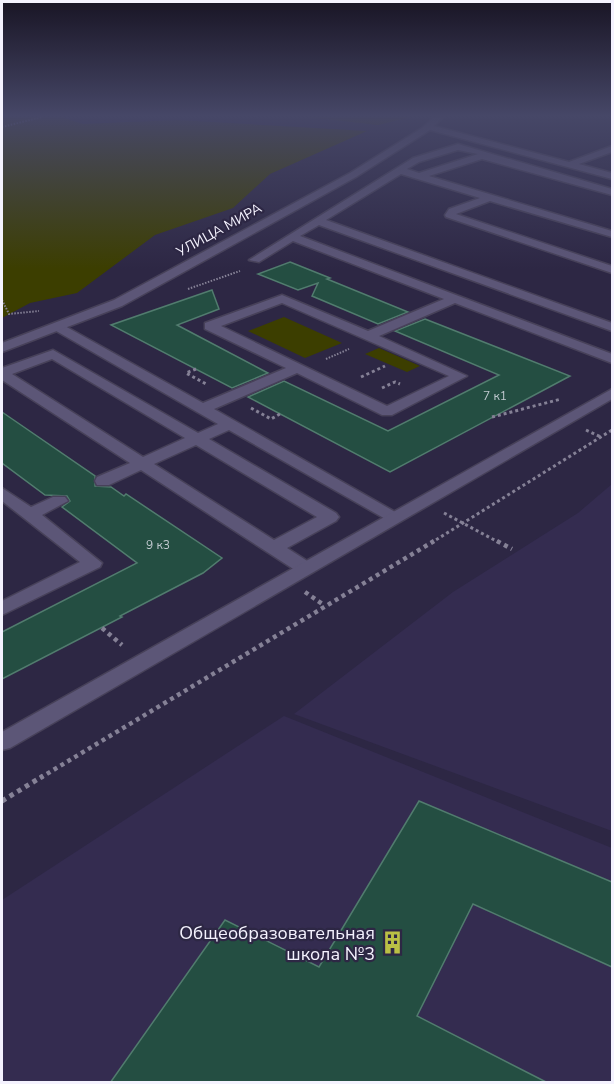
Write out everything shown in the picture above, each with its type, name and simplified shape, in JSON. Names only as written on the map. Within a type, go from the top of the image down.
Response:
[{"type":"street","name":"УЛИЦА МИРА","points":[[2,348],[118,303],[365,168]]},
{"type":"street","points":[[255,260],[403,168]]},
{"type":"street","points":[[419,176],[443,168]]},
{"type":"street","points":[[529,168],[612,192]]},
{"type":"street","points":[[583,168],[612,176]]},
{"type":"street","points":[[399,170],[612,234]]},
{"type":"street","points":[[491,197],[453,211],[450,215],[612,270]]},
{"type":"street","points":[[318,221],[612,327]]},
{"type":"street","points":[[292,237],[473,306],[608,353]]},
{"type":"street","points":[[473,306],[510,290]]},
{"type":"street","points":[[282,299],[460,376],[387,412],[298,369],[210,326],[282,299]]},
{"type":"street","points":[[371,337],[455,299]]},
{"type":"street","points":[[58,328],[395,517]]},
{"type":"street","points":[[2,373],[53,354],[330,517],[274,548]]},
{"type":"street","points":[[202,409],[298,369]]},
{"type":"street","points":[[2,373],[305,568]]},
{"type":"street","points":[[2,742],[612,393]]},
{"type":"street","points":[[103,481],[230,424]]},
{"type":"street","points":[[2,493],[93,563],[2,609]]},
{"type":"street","points":[[29,515],[59,501]]},
{"type":"path","points":[[147,287],[163,291],[191,288],[244,270]]},
{"type":"path","points":[[298,369],[371,337]]},
{"type":"path","points":[[492,417],[570,396]]},
{"type":"path","points":[[2,801],[324,605],[464,523],[612,430]]},
{"type":"path","points":[[443,512],[512,549]]},
{"type":"path","points":[[295,586],[324,605]]},
{"type":"path","points":[[102,628],[122,645]]},
{"type":"shaded area","points":[[2,168],[284,168],[270,174],[233,208],[155,235],[77,293],[30,303],[2,318]]},
{"type":"shaded area","points":[[284,317],[342,343],[305,358],[248,331]]},
{"type":"shaded area","points":[[379,348],[420,366],[407,372],[365,354]]},
{"type":"shaded area","points":[[612,484],[612,831],[294,714],[453,592],[578,513]]},
{"type":"shaded area","points":[[284,716],[612,848],[612,1082],[2,1082],[2,900]]},
{"type":"building","points":[[290,262],[408,312],[378,324],[312,296],[318,283],[298,290],[258,274]]},
{"type":"building","points":[[212,290],[219,309],[177,325],[268,373],[232,388],[111,325]]},
{"type":"building","points":[[425,319],[570,376],[390,472],[248,397],[284,381],[388,431],[499,375],[395,331]]},
{"type":"building","points":[[2,412],[95,476],[95,486],[111,487],[124,496],[126,494],[222,558],[203,573],[2,679],[2,632],[137,563],[62,507],[70,501],[67,496],[45,495],[2,463]]},
{"type":"building","name":"Общеобразовательная школа №3","points":[[419,801],[612,882],[612,967],[473,904],[417,1016],[548,1083],[110,1083],[225,920],[319,967]]},
{"type":"place","name":"Общеобразовательная школа №3","points":[[393,943]]}]
